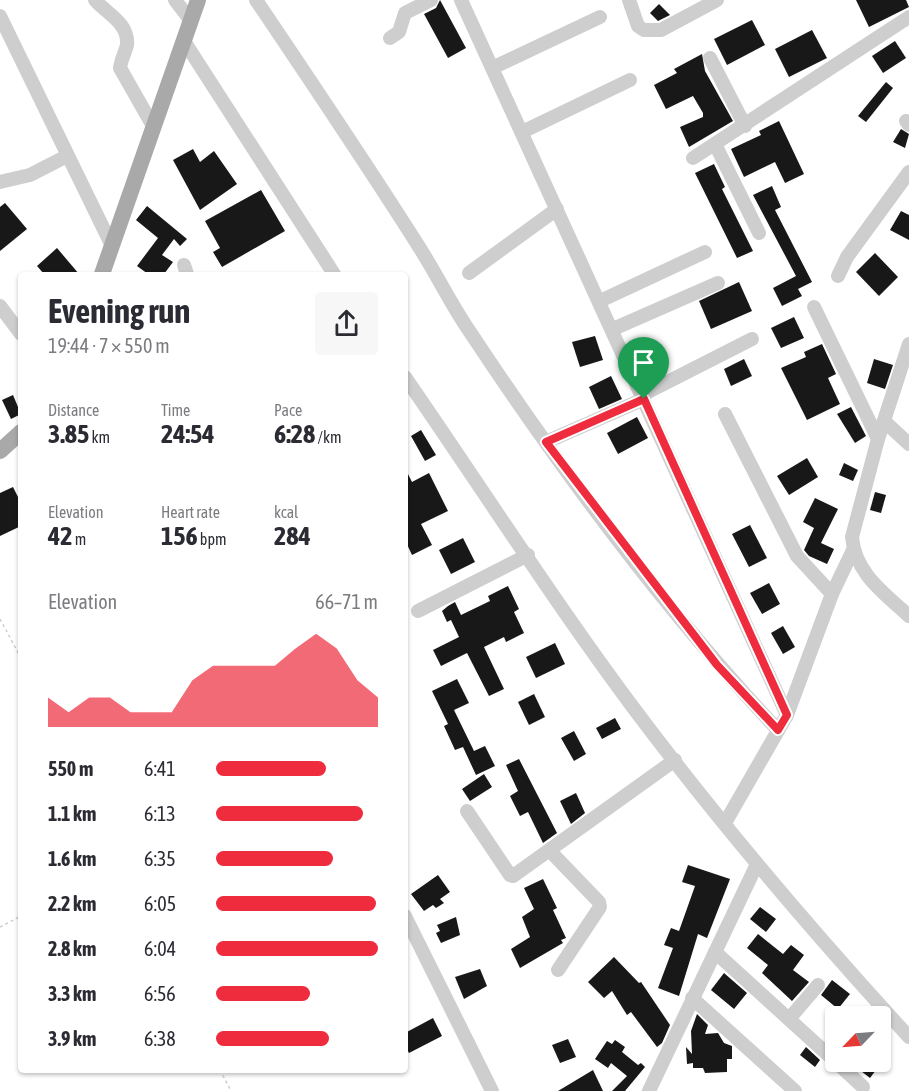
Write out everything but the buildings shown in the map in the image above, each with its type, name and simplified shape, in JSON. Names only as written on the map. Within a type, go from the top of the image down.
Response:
[{"type":"main road","points":[[103,272],[198,0]]},
{"type":"main road","points":[[0,451],[18,438]]},
{"type":"street","points":[[95,0],[123,27],[127,43],[120,68],[153,126]]},
{"type":"street","points":[[175,0],[191,21]]},
{"type":"street","points":[[256,0],[421,250],[469,330],[546,442],[717,665],[778,730]]},
{"type":"street","points":[[390,38],[399,32],[405,14],[430,0]]},
{"type":"street","points":[[461,0],[613,329],[787,715]]},
{"type":"street","points":[[629,0],[638,26],[653,32],[717,0]]},
{"type":"street","points":[[0,16],[112,246]]},
{"type":"street","points":[[492,68],[600,16]]},
{"type":"street","points":[[693,158],[909,17]]},
{"type":"street","points":[[184,41],[333,272]]},
{"type":"street","points":[[710,58],[745,126]]},
{"type":"street","points":[[522,132],[630,80]]},
{"type":"street","points":[[715,144],[759,233]]},
{"type":"street","points":[[0,183],[30,175],[67,156]]},
{"type":"street","points":[[838,276],[848,257],[909,172]]},
{"type":"street","points":[[469,273],[557,209]]},
{"type":"street","points":[[600,301],[705,252]]},
{"type":"street","points":[[613,329],[718,283]]},
{"type":"street","points":[[0,306],[18,330]]},
{"type":"street","points":[[814,308],[878,440]]},
{"type":"street","points":[[546,442],[643,397],[752,339]]},
{"type":"street","points":[[725,823],[787,715],[832,594],[853,550],[854,524],[909,344]]},
{"type":"street","points":[[408,381],[600,662],[757,864],[835,957],[909,1037]]},
{"type":"street","points":[[725,414],[797,556],[832,594]]},
{"type":"street","points":[[884,421],[909,444]]},
{"type":"street","points":[[853,550],[862,571],[909,616]]},
{"type":"street","points":[[418,611],[528,555]]},
{"type":"street","points":[[467,811],[510,875],[518,874],[675,760]]},
{"type":"street","points":[[550,851],[599,902],[600,907],[558,970]]},
{"type":"street","points":[[649,1091],[757,864]]},
{"type":"street","points":[[408,922],[492,1091]]},
{"type":"street","points":[[716,952],[825,1052]]},
{"type":"street","points":[[789,1019],[818,985]]},
{"type":"street","points":[[692,998],[795,1091]]},
{"type":"street","points":[[847,1072],[863,1087]]},
{"type":"path","points":[[0,619],[18,652]]},
{"type":"path","points":[[0,927],[18,918]]},
{"type":"path","points":[[222,1073],[231,1091]]},
{"type":"route","points":[[644,399],[787,715],[778,730],[717,665],[546,442],[644,399]]}]
